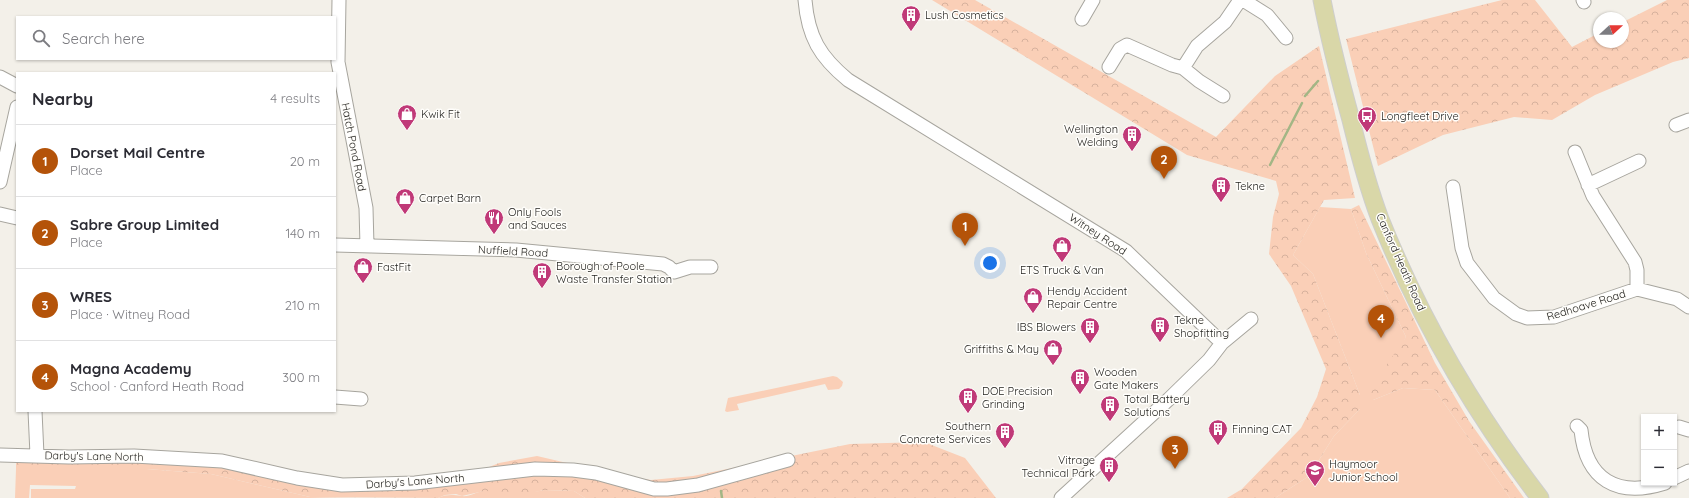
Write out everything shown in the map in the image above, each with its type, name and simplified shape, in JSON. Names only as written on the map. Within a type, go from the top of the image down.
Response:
[{"type":"main road","name":"Canford Heath Road","points":[[1322,0],[1331,44],[1364,170],[1380,218],[1410,287],[1442,352],[1469,396],[1502,447],[1540,498]]},
{"type":"street","name":"Hatch Pond Road","points":[[339,0],[338,62],[366,208],[367,246]]},
{"type":"street","name":"Witney Road","points":[[805,0],[807,21],[813,40],[822,55],[848,80],[1126,251],[1222,343]]},
{"type":"street","points":[[1082,19],[1094,0]]},
{"type":"street","points":[[1183,68],[1197,46],[1225,22],[1241,0],[1267,15],[1286,38]]},
{"type":"street","points":[[1109,67],[1120,49],[1127,45],[1172,66],[1183,68],[1223,96]]},
{"type":"street","points":[[0,77],[16,85]]},
{"type":"street","points":[[0,182],[16,111]]},
{"type":"street","points":[[1676,125],[1689,120]]},
{"type":"street","name":"Redhoave Road","points":[[1575,152],[1588,185],[1635,262],[1637,270],[1637,289]]},
{"type":"street","points":[[1588,185],[1638,161]]},
{"type":"street","name":"Redhoave Road","points":[[1452,187],[1462,248],[1467,263],[1494,298],[1516,314],[1527,318],[1554,317],[1637,289],[1677,299],[1689,308]]},
{"type":"street","points":[[0,214],[16,218]]},
{"type":"street","name":"Nuffield Road","points":[[336,245],[516,250],[663,264],[674,272],[690,267],[711,267]]},
{"type":"street","points":[[1061,498],[1169,398],[1208,360],[1222,343],[1251,319]]},
{"type":"street","points":[[336,397],[361,399]]},
{"type":"street","points":[[35,412],[37,455]]},
{"type":"street","points":[[1577,426],[1581,430],[1582,443],[1592,467],[1599,478],[1610,487],[1622,492],[1651,494],[1661,486]]},
{"type":"street","name":"Darby's Lane North","points":[[0,456],[37,455],[69,457],[167,457],[222,461],[297,478],[342,485],[415,483],[535,468],[596,473],[654,489],[668,490],[698,486],[788,460]]},
{"type":"street","points":[[1677,477],[1689,471]]},
{"type":"green space","points":[[932,0],[975,0],[1216,137],[1275,76],[1319,46],[1355,198],[1324,200],[1293,255],[1313,274],[1360,395],[1360,409],[1334,436],[1309,476],[1275,498],[1227,498],[1242,489],[1301,428],[1317,397],[1326,369],[1291,286],[1269,254],[1273,217],[1279,194],[1276,181],[1187,155]]},
{"type":"green space","points":[[1502,0],[1535,0],[1572,47],[1593,36],[1593,48],[1629,48],[1629,19],[1667,0],[1689,0],[1689,58],[1673,62],[1595,95],[1552,120],[1514,117],[1443,135],[1378,166],[1346,39]]},
{"type":"green space","points":[[1359,205],[1435,363],[1469,421],[1524,498],[1510,498],[1435,390],[1403,388],[1373,400],[1366,394],[1406,337],[1366,253],[1351,209]]},
{"type":"green space","points":[[1320,207],[1351,209],[1366,253],[1406,337],[1373,400],[1403,388],[1435,390],[1510,498],[1275,498],[1309,476],[1334,436],[1360,409],[1360,395],[1313,274],[1293,255]]},
{"type":"green space","points":[[833,376],[837,377],[843,382],[839,389],[828,390],[825,384],[737,404],[739,410],[725,411],[728,398]]},
{"type":"green space","points":[[924,442],[965,458],[996,498],[585,498],[574,491],[544,490],[531,493],[484,491],[462,496],[456,494],[445,495],[438,498],[310,497],[211,474],[147,469],[16,469],[16,455],[167,457],[342,485],[462,478],[499,463],[537,456],[623,476],[651,480],[693,476],[850,444]]},
{"type":"green space","points":[[16,469],[147,469],[211,474],[310,497],[355,498],[31,498],[31,489],[75,489],[76,486],[30,485],[29,498],[15,498]]},
{"type":"green space","points":[[544,490],[574,491],[585,498],[438,498],[450,495],[467,496],[483,491],[529,492]]},
{"type":"waterway","points":[[1305,96],[1318,81]]},
{"type":"waterway","points":[[1270,165],[1302,103]]},
{"type":"waterway","points":[[721,491],[722,498]]},
{"type":"place","name":"Lush Cosmetics","points":[[911,32]]},
{"type":"place","name":"Kwik Fit","points":[[407,131]]},
{"type":"place","name":"Longfleet Drive","points":[[1367,133]]},
{"type":"place","name":"Wellington Welding","points":[[1132,152]]},
{"type":"place","name":"Sabre Group Limited","points":[[1164,179]]},
{"type":"place","name":"Tekne","points":[[1221,203]]},
{"type":"place","name":"Carpet Barn","points":[[405,215]]},
{"type":"place","name":"Only Fools and Sauces","points":[[494,235]]},
{"type":"place","name":"Dorset Mail Centre","points":[[965,246]]},
{"type":"place","name":"ETS Truck & Van","points":[[1062,263]]},
{"type":"place","name":"FastFit","points":[[363,284]]},
{"type":"place","name":"Borough of Poole Waste Transfer Station","points":[[542,289]]},
{"type":"place","name":"Hendy Accident Repair Centre","points":[[1033,314]]},
{"type":"place","name":"Magna Academy","points":[[1381,338]]},
{"type":"place","name":"Tekne Shopfitting","points":[[1160,343]]},
{"type":"place","name":"IBS Blowers","points":[[1090,344]]},
{"type":"place","name":"Griffiths & May","points":[[1053,366]]},
{"type":"place","name":"Wooden Gate Makers","points":[[1080,395]]},
{"type":"place","name":"DOE Precision Grinding","points":[[968,414]]},
{"type":"place","name":"Total Battery Solutions","points":[[1110,422]]},
{"type":"place","name":"Finning CAT","points":[[1218,446]]},
{"type":"place","name":"Southern Concrete Services","points":[[1005,449]]},
{"type":"place","name":"WRES","points":[[1175,469]]},
{"type":"place","name":"Vitrage Technical Park","points":[[1109,483]]},
{"type":"place","name":"Haymoor Junior School","points":[[1315,487]]}]
